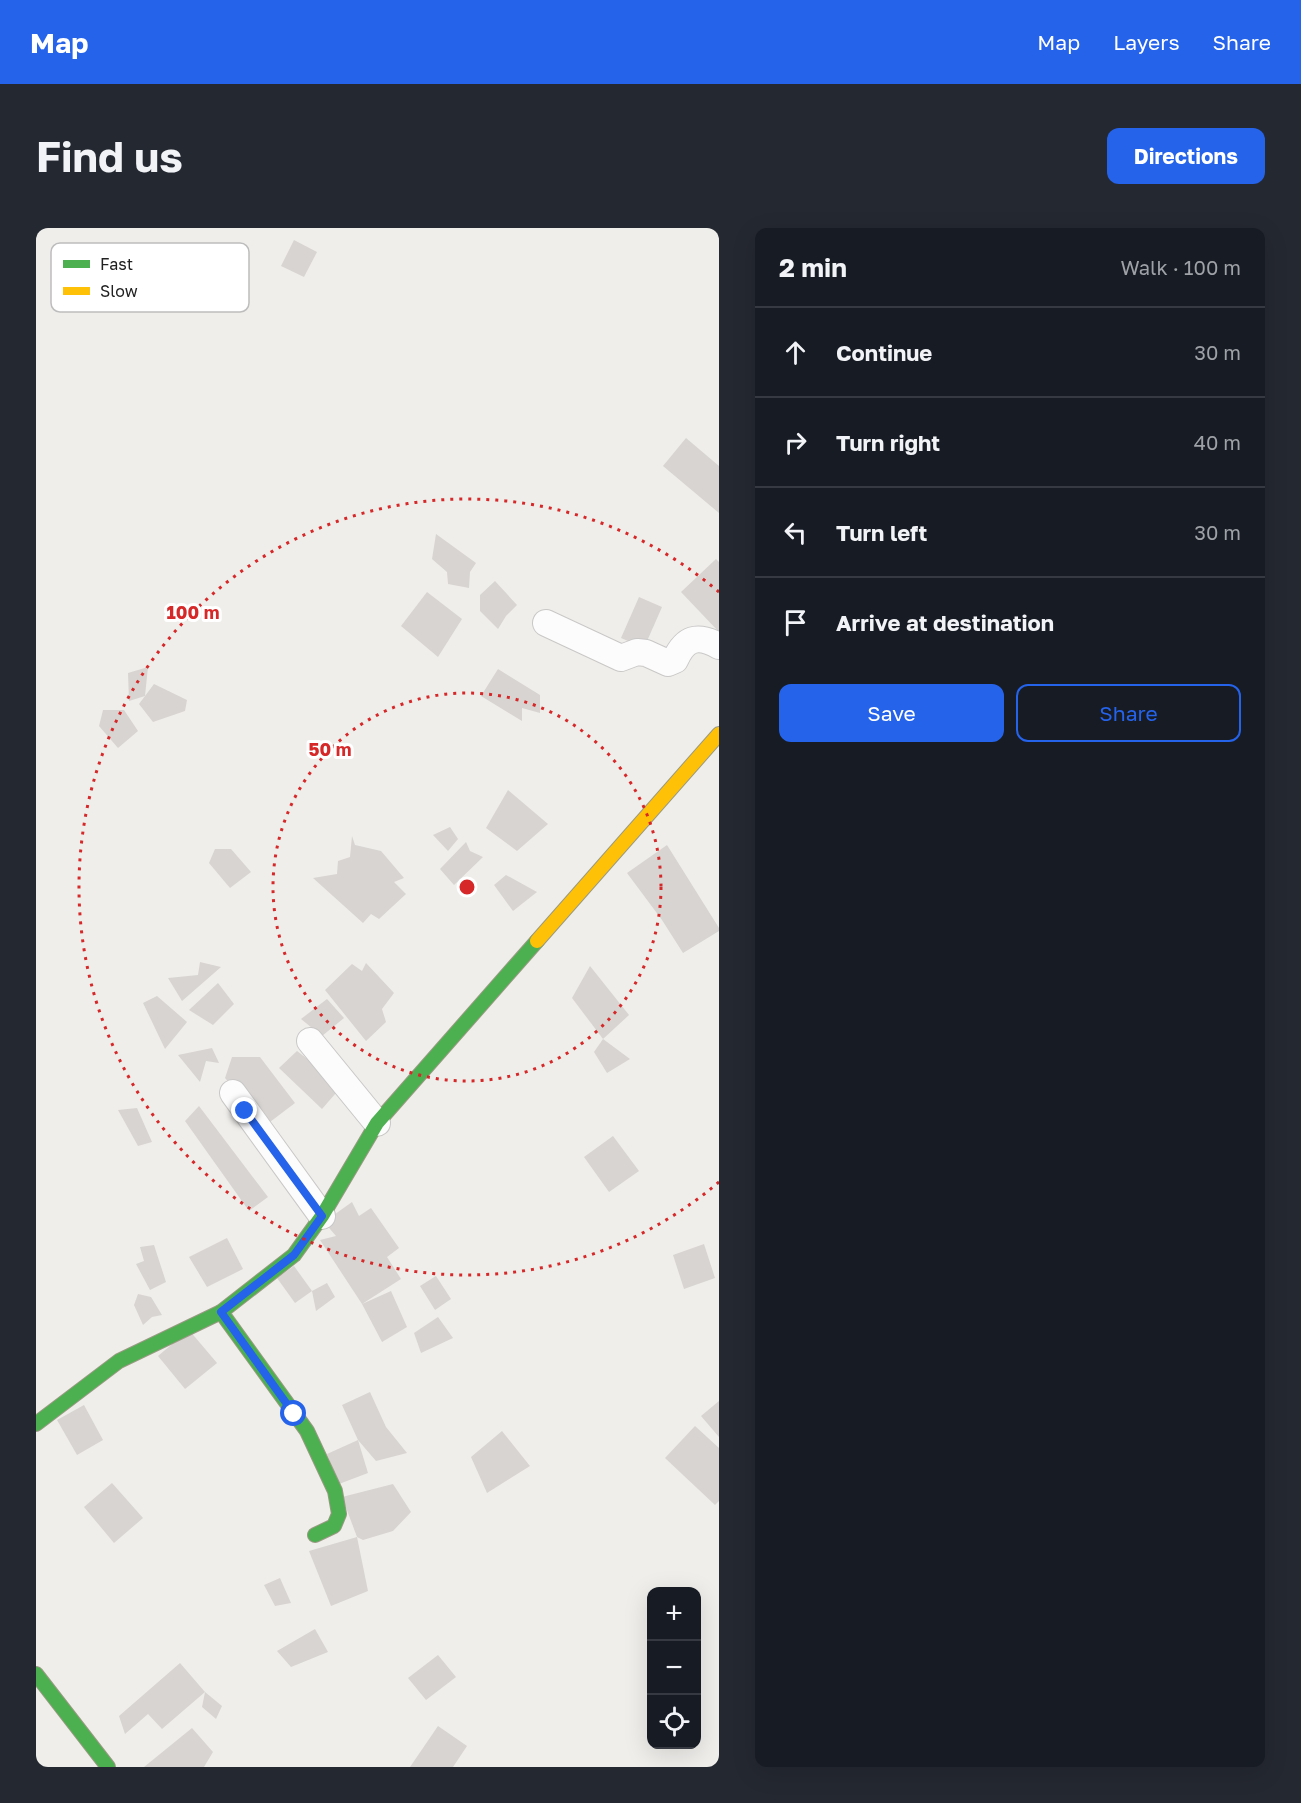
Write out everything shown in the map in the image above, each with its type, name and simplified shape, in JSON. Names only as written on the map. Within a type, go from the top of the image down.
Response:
[{"type":"street","points":[[546,623],[621,658],[637,652],[646,653],[668,663],[675,660],[681,647],[688,642],[699,640],[719,646]]},
{"type":"street","points":[[36,1424],[119,1360],[221,1312],[294,1255],[322,1216],[376,1123],[719,734]]},
{"type":"street","points":[[310,1041],[376,1123]]},
{"type":"street","points":[[233,1093],[322,1216]]},
{"type":"street","points":[[221,1312],[307,1431],[335,1491],[339,1514],[334,1526],[315,1535]]},
{"type":"street","points":[[36,1674],[108,1767]]},
{"type":"building","points":[[294,240],[317,252],[304,277],[281,266]]},
{"type":"building","points":[[686,438],[719,466],[719,513],[663,466]]},
{"type":"building","points":[[436,534],[476,563],[470,572],[469,588],[448,584],[447,572],[432,559]]},
{"type":"building","points":[[716,559],[719,562],[719,632],[681,592]]},
{"type":"building","points":[[495,581],[517,605],[498,629],[480,611],[480,595]]},
{"type":"building","points":[[427,592],[462,619],[438,657],[401,626]]},
{"type":"building","points":[[639,597],[662,607],[644,648],[621,638]]},
{"type":"building","points":[[148,667],[145,696],[129,701],[128,673]]},
{"type":"building","points":[[498,669],[540,695],[540,713],[522,708],[522,721],[481,696]]},
{"type":"building","points":[[154,684],[187,700],[185,711],[153,722],[139,704]]},
{"type":"building","points":[[103,710],[124,710],[138,731],[118,748],[99,726]]},
{"type":"building","points":[[508,790],[548,824],[517,851],[486,828]]},
{"type":"building","points":[[450,827],[458,839],[448,851],[433,835]]},
{"type":"building","points":[[352,836],[355,845],[381,851],[404,878],[394,882],[406,894],[379,919],[371,914],[363,923],[313,878],[337,874],[338,861],[350,857]]},
{"type":"building","points":[[466,842],[470,851],[483,857],[454,885],[440,869]]},
{"type":"building","points":[[667,845],[719,928],[719,931],[683,953],[627,873]]},
{"type":"building","points":[[215,849],[231,849],[251,872],[230,888],[209,863]]},
{"type":"building","points":[[506,875],[537,892],[513,911],[494,885]]},
{"type":"building","points":[[200,962],[221,967],[182,1001],[168,978],[198,975]]},
{"type":"building","points":[[366,963],[394,993],[382,1009],[386,1022],[366,1041],[325,990],[352,964],[362,971]]},
{"type":"building","points":[[590,966],[629,1015],[603,1039],[572,998]]},
{"type":"building","points":[[218,983],[234,1004],[213,1025],[189,1010]]},
{"type":"building","points":[[157,996],[187,1022],[165,1049],[143,1003]]},
{"type":"building","points":[[327,999],[344,1018],[322,1036],[301,1019]]},
{"type":"building","points":[[603,1039],[630,1059],[607,1073],[594,1052]]},
{"type":"building","points":[[212,1048],[219,1063],[206,1061],[200,1082],[178,1055]]},
{"type":"building","points":[[297,1051],[342,1086],[322,1109],[279,1068]]},
{"type":"building","points":[[232,1057],[260,1057],[295,1103],[266,1125],[225,1078]]},
{"type":"building","points":[[199,1106],[268,1197],[249,1211],[185,1121]]},
{"type":"building","points":[[137,1108],[152,1142],[138,1146],[118,1110]]},
{"type":"building","points":[[613,1136],[639,1171],[609,1192],[584,1157]]},
{"type":"building","points":[[352,1202],[359,1216],[371,1208],[399,1248],[387,1257],[401,1279],[362,1304],[320,1240],[336,1236],[324,1222]]},
{"type":"building","points":[[227,1238],[243,1269],[207,1287],[189,1257]]},
{"type":"building","points":[[704,1244],[715,1278],[684,1289],[673,1255]]},
{"type":"building","points":[[154,1245],[166,1282],[150,1290],[136,1264],[144,1261],[140,1247]]},
{"type":"building","points":[[294,1266],[312,1291],[295,1303],[277,1278]]},
{"type":"building","points":[[436,1276],[451,1299],[435,1310],[420,1286]]},
{"type":"building","points":[[327,1283],[335,1297],[316,1311],[312,1291]]},
{"type":"building","points":[[391,1291],[407,1327],[382,1342],[362,1304]]},
{"type":"building","points":[[138,1294],[151,1297],[162,1315],[152,1317],[143,1325],[134,1305]]},
{"type":"building","points":[[438,1317],[453,1338],[421,1353],[414,1333]]},
{"type":"building","points":[[189,1330],[217,1363],[185,1389],[158,1356]]},
{"type":"building","points":[[370,1392],[386,1427],[407,1453],[376,1461],[358,1440],[342,1405]]},
{"type":"building","points":[[719,1401],[719,1437],[701,1416]]},
{"type":"building","points":[[84,1405],[103,1440],[77,1455],[57,1420]]},
{"type":"building","points":[[695,1426],[719,1448],[719,1501],[715,1505],[665,1458]]},
{"type":"building","points":[[502,1431],[530,1466],[487,1493],[471,1457]]},
{"type":"building","points":[[358,1440],[368,1473],[339,1484],[327,1454]]},
{"type":"building","points":[[112,1483],[143,1518],[114,1543],[84,1507]]},
{"type":"building","points":[[393,1484],[411,1512],[393,1531],[363,1540],[357,1537],[342,1497]]},
{"type":"building","points":[[357,1537],[368,1591],[331,1606],[309,1551]]},
{"type":"building","points":[[280,1578],[291,1603],[275,1606],[264,1585]]},
{"type":"building","points":[[315,1629],[328,1652],[291,1667],[277,1651]]},
{"type":"building","points":[[438,1655],[456,1677],[426,1700],[408,1678]]},
{"type":"building","points":[[180,1663],[205,1692],[162,1729],[148,1714],[125,1734],[119,1716]]},
{"type":"building","points":[[205,1692],[222,1706],[216,1719],[202,1707]]},
{"type":"building","points":[[438,1726],[467,1746],[453,1767],[410,1767]]},
{"type":"building","points":[[192,1728],[213,1752],[204,1767],[144,1767]]},
{"type":"traffic: fast","points":[[36,1424],[119,1361],[221,1312],[294,1255],[322,1216],[377,1123],[537,941]]},
{"type":"traffic: fast","points":[[221,1312],[307,1431],[335,1491],[339,1514],[334,1526],[315,1535]]},
{"type":"traffic: fast","points":[[36,1674],[108,1767]]},
{"type":"traffic: slow","points":[[537,941],[719,734]]},
{"type":"route","points":[[245,1111],[322,1216],[294,1255],[221,1312],[294,1414]]}]
